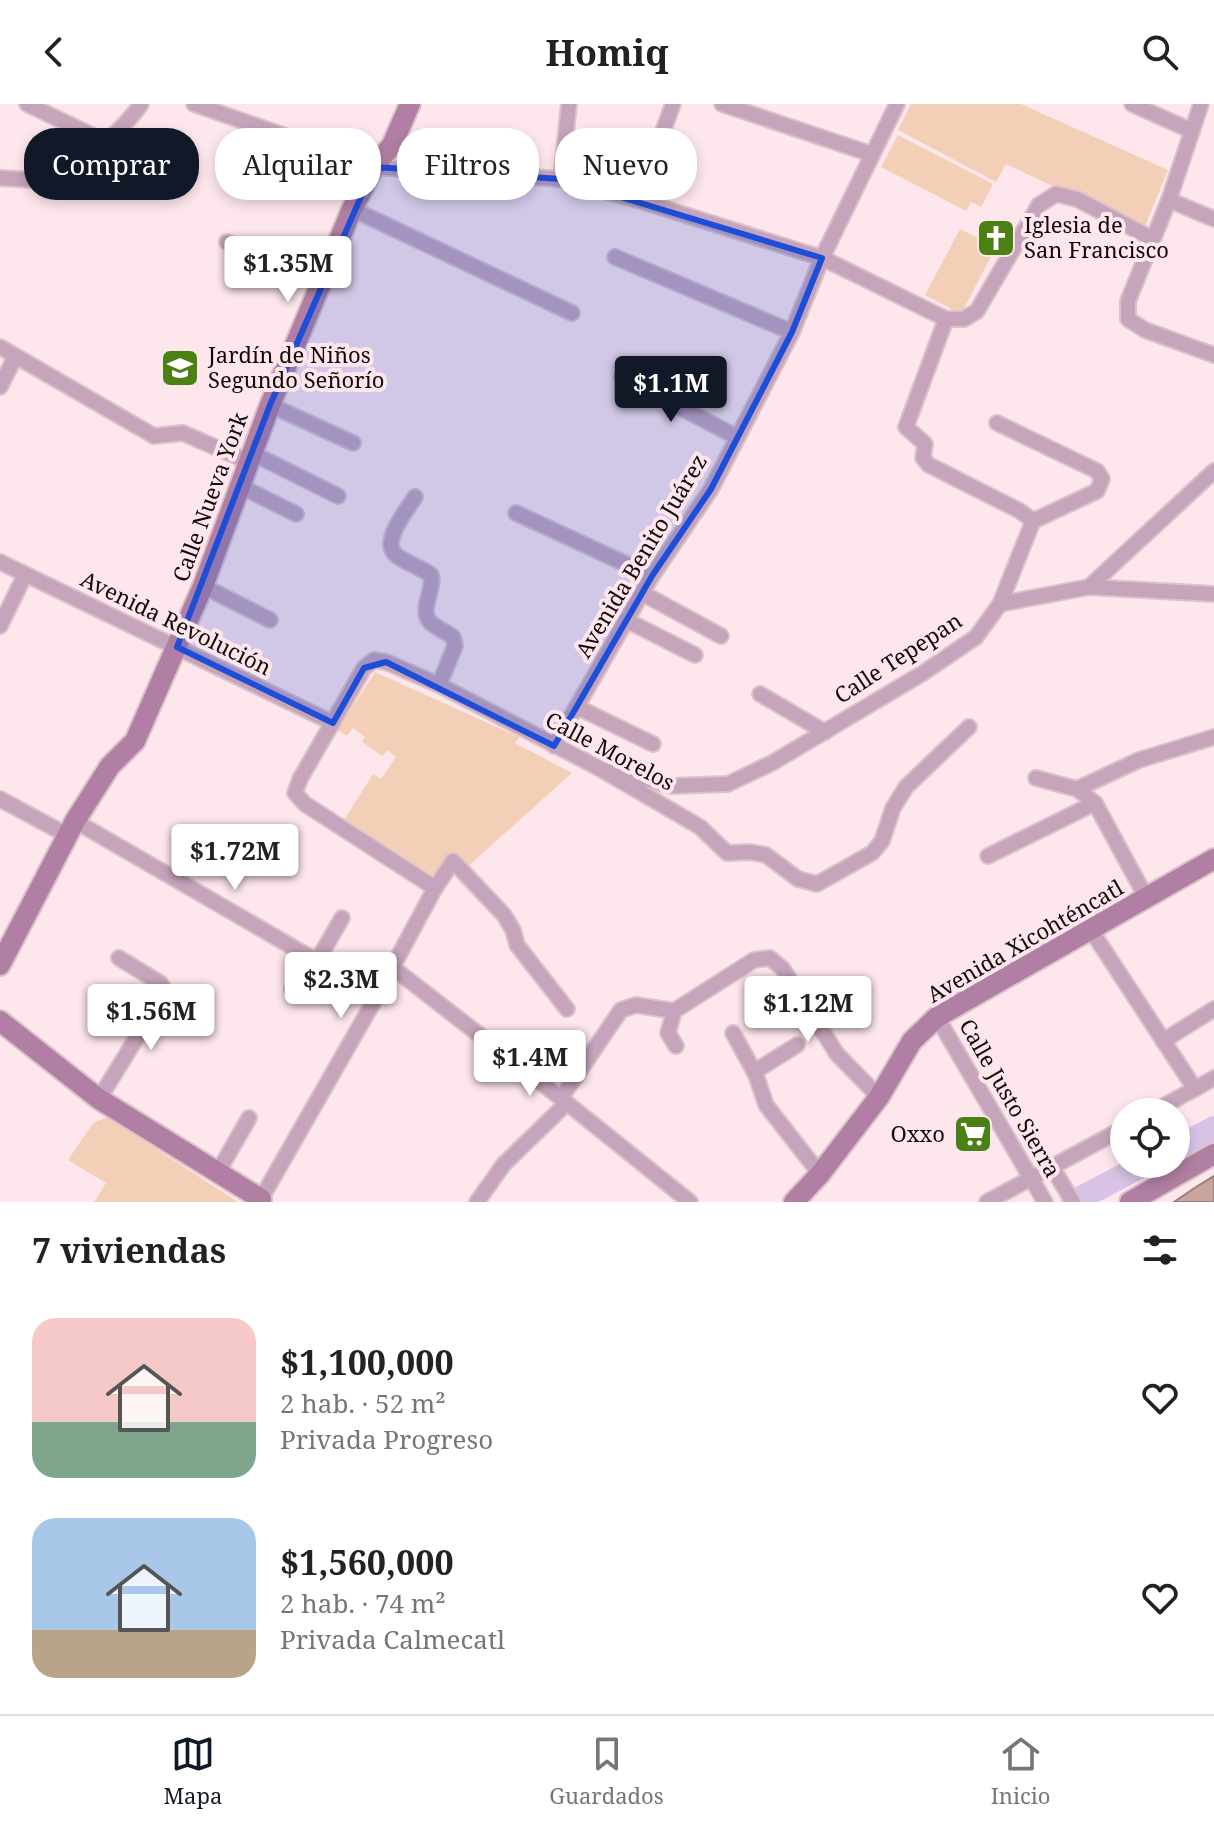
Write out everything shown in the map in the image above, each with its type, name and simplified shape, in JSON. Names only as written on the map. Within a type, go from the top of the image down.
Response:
[{"type":"street","points":[[27,104],[77,128]]},
{"type":"street","points":[[120,128],[141,104]]},
{"type":"street","points":[[194,104],[263,128]]},
{"type":"street","name":"Calle Nueva York","points":[[381,158],[392,145],[410,104]]},
{"type":"street","points":[[566,128],[569,104]]},
{"type":"street","points":[[664,128],[673,104]]},
{"type":"street","points":[[722,104],[749,108],[871,154]]},
{"type":"street","name":"Avenida Benito Juárez","points":[[554,746],[652,576],[711,489],[792,332],[822,258],[897,104]]},
{"type":"street","points":[[1132,104],[1192,131]]},
{"type":"street","points":[[1201,104],[1169,200],[1128,301],[1128,319],[1145,330],[1214,355]]},
{"type":"street","points":[[381,167],[555,179]]},
{"type":"street","points":[[0,178],[24,179]]},
{"type":"street","points":[[638,200],[822,258],[946,319],[964,319],[977,311],[1039,205],[1056,194],[1077,199],[1153,239]]},
{"type":"street","name":"Calle Nueva York","points":[[0,965],[71,828],[110,766],[135,741],[203,586],[270,405],[357,200]]},
{"type":"street","points":[[1169,200],[1214,219]]},
{"type":"street","points":[[352,209],[572,313]]},
{"type":"street","points":[[227,242],[320,285]]},
{"type":"street","points":[[615,257],[792,332]]},
{"type":"street","points":[[946,319],[906,427],[922,438],[925,444],[923,458],[929,465],[1020,511],[1033,521],[1097,491],[1102,479],[1097,471],[997,423]]},
{"type":"street","points":[[0,347],[154,436],[183,433],[251,457],[338,496]]},
{"type":"street","points":[[0,387],[15,357]]},
{"type":"street","points":[[622,377],[737,437]]},
{"type":"street","points":[[270,405],[353,443]]},
{"type":"street","points":[[1089,587],[1214,471]]},
{"type":"street","points":[[240,486],[296,514]]},
{"type":"street","points":[[415,497],[391,539],[390,547],[395,554],[431,575],[434,584],[426,614],[429,621],[453,637],[455,646],[439,685]]},
{"type":"street","points":[[516,513],[652,576]]},
{"type":"street","name":"Calle Tepepan","points":[[597,767],[671,786],[728,784],[772,763],[923,673],[976,637],[1000,604],[1033,521]]},
{"type":"street","name":"Avenida Revolución","points":[[0,562],[333,723]]},
{"type":"street","points":[[0,626],[25,575]]},
{"type":"street","points":[[203,586],[270,620]]},
{"type":"street","points":[[1000,604],[1089,587],[1214,594]]},
{"type":"street","points":[[642,593],[721,636]]},
{"type":"street","points":[[626,620],[695,655]]},
{"type":"street","name":"Calle Morelos","points":[[333,723],[364,668],[374,660],[386,662],[439,685],[597,767],[700,827],[727,853],[766,855],[798,879],[817,884],[872,853],[882,841],[893,808],[906,787],[969,727]]},
{"type":"street","points":[[760,694],[825,732]]},
{"type":"street","points":[[577,707],[653,744]]},
{"type":"street","points":[[333,723],[295,793],[305,804],[435,888]]},
{"type":"street","points":[[1077,789],[1139,760],[1214,737]]},
{"type":"street","points":[[1036,778],[1077,789],[1095,803],[1147,899]]},
{"type":"street","points":[[0,799],[71,828],[377,996]]},
{"type":"street","points":[[988,856],[1095,803]]},
{"type":"street","name":"Avenida Xicohténcatl","points":[[794,1202],[820,1174],[879,1097],[912,1041],[937,1017],[1214,859]]},
{"type":"street","points":[[0,1021],[99,1099],[260,1200],[453,861],[504,915],[517,945],[567,1009]]},
{"type":"street","points":[[292,989],[342,918]]},
{"type":"street","points":[[1091,930],[1195,1089]]},
{"type":"street","points":[[99,1099],[164,989],[160,983],[119,958]]},
{"type":"street","points":[[477,1202],[504,1164],[564,1100],[621,1010],[636,1005],[674,1011],[754,960],[770,958],[783,969],[837,1054],[879,1097]]},
{"type":"street","points":[[392,967],[690,1202]]},
{"type":"street","points":[[1163,1041],[1214,1009]]},
{"type":"street","points":[[674,1011],[668,1033],[676,1046]]},
{"type":"street","name":"Calle Justo Sierra","points":[[937,1017],[1038,1190]]},
{"type":"street","points":[[733,1033],[754,1072],[766,1105],[820,1174]]},
{"type":"street","points":[[754,1072],[797,1045]]},
{"type":"street","points":[[1179,1098],[1214,1078]]},
{"type":"street","points":[[217,1174],[249,1118]]},
{"type":"street","points":[[987,1202],[1038,1190],[1055,1173],[1110,1137]]},
{"type":"street","points":[[1130,1202],[1214,1154]]},
{"type":"street","points":[[1055,1173],[1073,1202]]},
{"type":"highlighted area","points":[[374,167],[561,179],[822,258],[792,332],[711,489],[652,576],[554,746],[386,662],[364,668],[333,723],[177,647],[270,405]]},
{"type":"shaded area","points":[[911,104],[1021,104],[1168,170],[1144,229],[1006,164],[996,182],[898,130]]},
{"type":"shaded area","points":[[898,135],[993,184],[981,207],[971,202],[966,211],[881,167]]},
{"type":"shaded area","points":[[960,229],[996,247],[961,314],[925,295]]},
{"type":"shaded area","points":[[375,672],[519,737],[515,743],[572,773],[464,870],[431,880],[342,823],[373,774],[381,779],[396,757],[387,750],[382,756],[362,742],[365,737],[353,728],[347,736],[338,730]]},
{"type":"shaded area","points":[[107,1117],[238,1202],[94,1202],[106,1183],[68,1160],[93,1123]]},
{"type":"building","name":"Oxxo","points":[[975,1116],[987,1138],[971,1146],[958,1131]]},
{"type":"building","points":[[1214,1176],[1214,1202],[1174,1202],[1196,1187]]},
{"type":"waterway","points":[[1190,1141],[1214,1128]]},
{"type":"waterway","points":[[1073,1202],[1118,1178]]},
{"type":"place","name":"Iglesia de San Francisco","points":[[996,238]]},
{"type":"place","name":"Jardín de Niños Segundo Señorío","points":[[180,368]]},
{"type":"place","name":"Oxxo","points":[[973,1134]]}]
